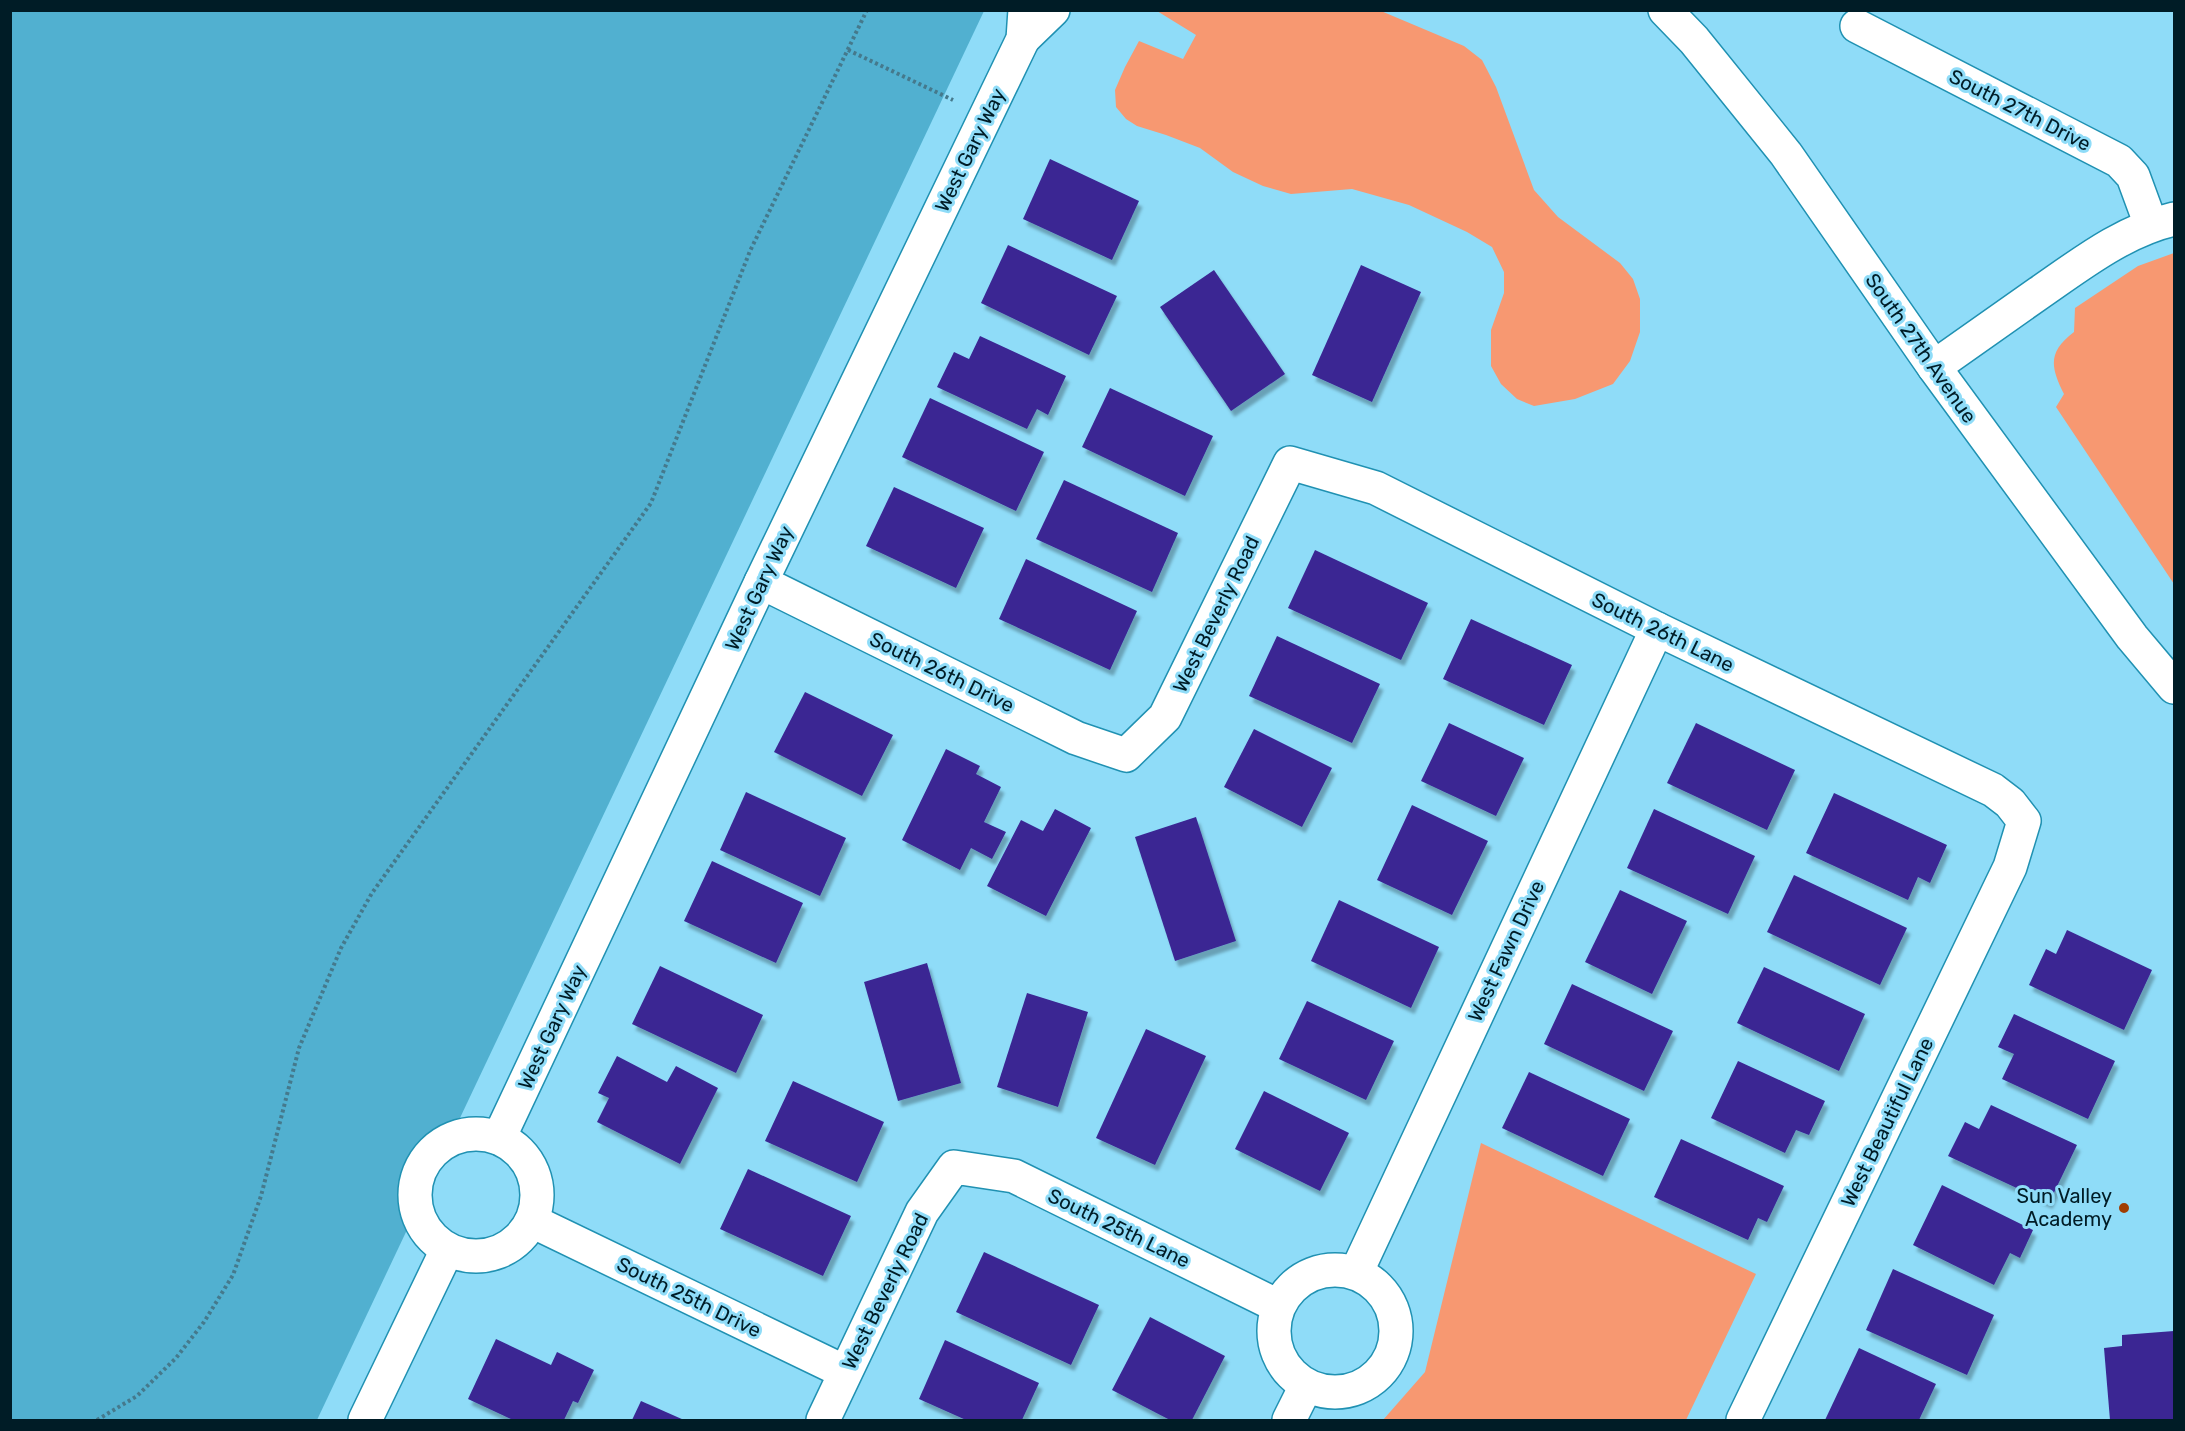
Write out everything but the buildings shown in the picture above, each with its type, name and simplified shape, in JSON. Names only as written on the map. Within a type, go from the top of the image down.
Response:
[{"type":"street","name":"West Gary Way","points":[[499,1138],[761,582],[986,116],[1024,25],[1053,10]]},
{"type":"street","name":"South 27th Avenue","points":[[1665,10],[1694,40],[1786,154],[1934,367],[2132,637],[2175,687]]},
{"type":"street","name":"South 27th Drive","points":[[1857,26],[2119,160],[2133,176],[2163,222],[2129,234],[2070,272],[1934,367]]},
{"type":"street","name":"South 26th Lane","points":[[1290,463],[1376,488],[1657,630],[1993,790],[2010,803],[2024,821]]},
{"type":"street","name":"West Beverly Road","points":[[1126,755],[1165,717],[1290,463]]},
{"type":"street","name":"South 26th Drive","points":[[761,582],[1076,738],[1126,755]]},
{"type":"street","name":"West Fawn Drive","points":[[1356,1273],[1657,630]]},
{"type":"street","name":"West Beautiful Lane","points":[[1743,1420],[2010,867],[2024,821]]},
{"type":"street","points":[[483,1134],[499,1138],[517,1148],[529,1163],[537,1182],[537,1202],[532,1221],[521,1238],[505,1250],[486,1256],[467,1257],[447,1250],[434,1241],[417,1211],[415,1194],[417,1177],[425,1162],[436,1149],[450,1140],[466,1135],[483,1134]]},
{"type":"street","name":"West Beverly Road","points":[[823,1420],[922,1212],[954,1167]]},
{"type":"street","name":"South 25th Lane","points":[[954,1167],[1014,1176],[1278,1306]]},
{"type":"street","name":"South 25th Drive","points":[[532,1221],[845,1372]]},
{"type":"street","points":[[365,1420],[447,1250]]},
{"type":"street","points":[[1341,1269],[1356,1273],[1372,1281],[1385,1294],[1393,1311],[1396,1329],[1394,1347],[1387,1364],[1375,1378],[1359,1388],[1341,1392],[1323,1392],[1306,1386],[1291,1375],[1280,1360],[1274,1342],[1274,1323],[1278,1306],[1286,1293],[1310,1274],[1341,1269]]},
{"type":"street","points":[[1289,1420],[1306,1386]]},
{"type":"path","points":[[97,1420],[137,1396],[176,1358],[204,1322],[233,1275],[261,1196],[299,1048],[341,948],[372,893],[651,503],[750,251],[867,10]]},
{"type":"path","points":[[848,50],[986,116]]},
{"type":"shaded area","points":[[1157,11],[1381,11],[1464,46],[1482,60],[1496,87],[1534,190],[1558,217],[1620,263],[1633,279],[1640,299],[1640,332],[1630,361],[1613,384],[1575,399],[1534,406],[1517,399],[1501,384],[1491,366],[1491,330],[1504,293],[1504,272],[1492,247],[1467,232],[1409,205],[1352,189],[1291,194],[1263,186],[1233,172],[1200,148],[1137,126],[1126,119],[1116,107],[1115,90],[1139,41],[1183,59],[1196,35]]},
{"type":"shaded area","points":[[2174,253],[2174,584],[2056,407],[2064,394],[2056,375],[2054,360],[2060,346],[2074,332],[2075,308],[2138,266]]},
{"type":"shaded area","points":[[1481,1143],[1756,1274],[1686,1420],[1383,1420],[1425,1372]]},
{"type":"water","points":[[10,11],[984,11],[317,1420],[11,1420]]},
{"type":"place","name":"Sun Valley Academy","points":[[2124,1208]]}]
